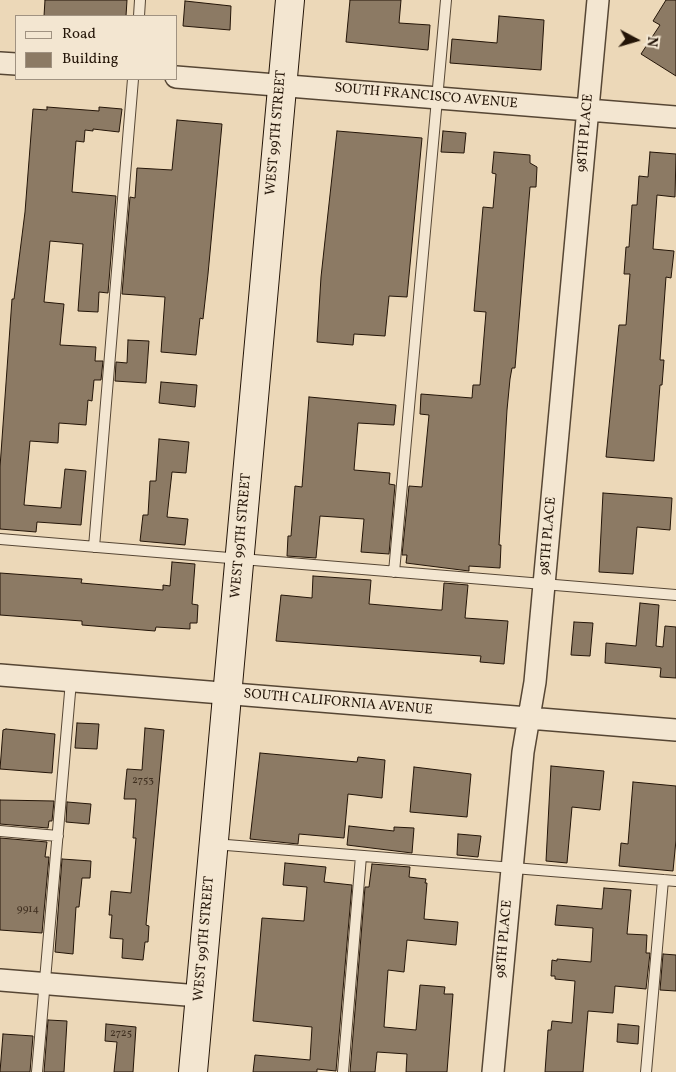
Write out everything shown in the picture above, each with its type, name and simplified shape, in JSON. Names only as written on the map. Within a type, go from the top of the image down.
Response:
[{"type":"street","name":"WEST 99TH STREET","points":[[193,1072],[290,0]]},
{"type":"street","name":"98TH PLACE","points":[[493,1072],[523,752],[535,682],[598,0]]},
{"type":"street","points":[[0,63],[15,64]]},
{"type":"street","name":"SOUTH FRANCISCO AVENUE","points":[[178,77],[676,117]]},
{"type":"street","name":"SOUTH CALIFORNIA AVENUE","points":[[0,675],[676,730]]},
{"type":"street","points":[[0,980],[199,996]]},
{"type":"lane","points":[[139,15],[140,0]]},
{"type":"lane","points":[[394,572],[446,0]]},
{"type":"lane","points":[[94,547],[133,80]]},
{"type":"lane","points":[[0,539],[676,595]]},
{"type":"lane","points":[[37,1072],[71,681]]},
{"type":"lane","points":[[0,831],[58,836]]},
{"type":"lane","points":[[214,844],[676,882]]},
{"type":"lane","points":[[342,1072],[361,856]]},
{"type":"lane","points":[[646,1072],[663,880]]},
{"type":"building","points":[[45,0],[127,0],[126,15],[44,15]]},
{"type":"building","points":[[350,0],[401,0],[399,23],[430,25],[428,50],[346,42]]},
{"type":"building","points":[[666,0],[676,0],[676,76],[641,54],[660,25],[653,21]]},
{"type":"building","points":[[185,1],[231,6],[230,30],[183,26]]},
{"type":"building","points":[[499,16],[544,20],[541,70],[450,63],[452,39],[497,43]]},
{"type":"building","points":[[47,107],[99,111],[99,107],[122,109],[119,132],[85,130],[84,142],[76,141],[72,192],[116,196],[108,293],[99,292],[98,312],[78,311],[83,244],[50,241],[44,302],[64,304],[60,345],[96,347],[95,361],[103,361],[101,380],[94,380],[92,401],[88,400],[86,425],[59,423],[58,443],[30,441],[24,505],[61,508],[65,469],[86,471],[81,525],[37,522],[36,532],[0,529],[0,467],[12,299],[14,299],[25,212],[33,109],[47,110]]},
{"type":"building","points":[[177,120],[222,124],[203,319],[200,318],[196,355],[161,352],[165,297],[122,294],[130,197],[135,198],[137,168],[172,170]]},
{"type":"building","points":[[337,131],[422,138],[407,297],[389,296],[385,336],[354,334],[353,345],[317,342],[321,277]]},
{"type":"building","points":[[443,131],[466,133],[464,153],[441,152]]},
{"type":"building","points":[[494,152],[530,155],[530,163],[537,167],[536,187],[530,187],[515,368],[512,368],[507,410],[499,545],[501,545],[500,568],[469,566],[469,571],[406,563],[407,555],[402,555],[409,486],[422,487],[429,415],[420,414],[421,394],[472,398],[473,385],[480,385],[486,312],[474,311],[483,207],[493,208],[496,174],[492,173]]},
{"type":"building","points":[[650,152],[676,154],[675,197],[657,195],[653,249],[674,251],[671,278],[666,277],[660,360],[664,360],[662,385],[660,385],[654,461],[606,457],[619,325],[626,325],[630,274],[624,274],[626,247],[629,247],[632,205],[637,205],[639,176],[648,177]]},
{"type":"building","points":[[128,340],[149,341],[146,383],[115,381],[116,362],[127,363]]},
{"type":"building","points":[[161,382],[197,385],[195,407],[159,403]]},
{"type":"building","points":[[309,397],[396,405],[394,425],[358,423],[354,470],[390,473],[389,484],[395,485],[389,554],[361,552],[364,519],[320,516],[316,558],[287,556],[288,536],[291,536],[295,486],[302,487]]},
{"type":"building","points":[[159,439],[189,442],[186,473],[172,472],[167,517],[188,519],[185,545],[140,541],[143,515],[148,515],[150,481],[156,481]]},
{"type":"building","points":[[603,493],[672,498],[670,530],[637,527],[633,574],[599,572]]},
{"type":"building","points":[[172,562],[195,564],[192,604],[198,605],[197,623],[190,623],[190,629],[156,627],[155,631],[82,625],[82,621],[0,615],[0,573],[82,579],[81,583],[163,590],[163,585],[170,586]]},
{"type":"building","points":[[313,576],[371,580],[369,604],[439,610],[442,610],[444,583],[468,585],[465,618],[508,621],[504,664],[480,662],[481,656],[276,641],[281,595],[312,598]]},
{"type":"building","points":[[640,603],[659,605],[656,646],[663,647],[665,626],[676,627],[676,678],[660,677],[661,668],[605,663],[606,643],[636,646]]},
{"type":"building","points":[[574,622],[593,623],[590,656],[571,655]]},
{"type":"building","points":[[77,723],[99,724],[97,749],[75,748]]},
{"type":"building","points":[[145,728],[164,730],[146,925],[149,926],[148,942],[145,942],[143,960],[122,958],[123,939],[110,938],[112,915],[109,915],[111,891],[131,893],[136,838],[133,838],[136,799],[124,799],[127,769],[142,770]]},
{"type":"building","points":[[3,730],[55,734],[52,773],[0,769]]},
{"type":"building","points":[[260,753],[357,762],[358,757],[385,760],[382,798],[348,794],[344,838],[299,834],[298,844],[250,839]]},
{"type":"building","points":[[551,766],[604,771],[600,810],[572,807],[567,863],[546,861]]},
{"type":"building","points":[[414,767],[471,774],[467,817],[410,812]]},
{"type":"building","points":[[633,782],[676,786],[676,840],[673,871],[619,866],[621,843],[628,844]]},
{"type":"building","points":[[0,800],[54,801],[52,821],[49,821],[48,828],[0,824]]},
{"type":"building","points":[[67,802],[91,804],[89,824],[66,822]]},
{"type":"building","points":[[349,826],[394,831],[394,827],[414,828],[412,853],[347,845]]},
{"type":"building","points":[[458,834],[481,836],[478,857],[457,855]]},
{"type":"building","points":[[0,838],[47,842],[45,857],[49,857],[42,933],[0,930]]},
{"type":"building","points":[[62,859],[91,861],[90,878],[82,878],[79,907],[76,907],[73,954],[55,952]]},
{"type":"building","points":[[285,863],[326,867],[324,882],[352,885],[336,1071],[317,1069],[317,1072],[253,1072],[255,1055],[310,1060],[312,1027],[253,1021],[262,918],[304,921],[307,887],[283,885]]},
{"type":"building","points":[[372,864],[410,867],[409,877],[426,879],[424,919],[458,922],[456,945],[407,940],[404,972],[388,970],[384,1027],[416,1030],[420,985],[445,987],[444,994],[453,994],[447,1072],[406,1072],[407,1054],[377,1052],[375,1072],[350,1072],[365,887],[369,887]]},
{"type":"building","points":[[604,888],[631,890],[627,934],[647,935],[646,953],[650,953],[646,989],[615,986],[613,1013],[588,1011],[583,1072],[545,1072],[548,1030],[551,1030],[552,1021],[572,1023],[575,981],[555,979],[555,976],[551,976],[552,960],[591,962],[593,928],[555,925],[557,905],[602,909]]},
{"type":"building","points":[[663,954],[676,955],[676,991],[660,990]]},
{"type":"building","points":[[48,1020],[67,1021],[64,1072],[44,1072]]},
{"type":"building","points":[[106,1024],[136,1027],[133,1072],[114,1072],[117,1042],[105,1041]]},
{"type":"building","points":[[618,1024],[639,1026],[638,1044],[617,1042]]},
{"type":"building","points":[[3,1034],[33,1036],[30,1072],[0,1072]]}]
